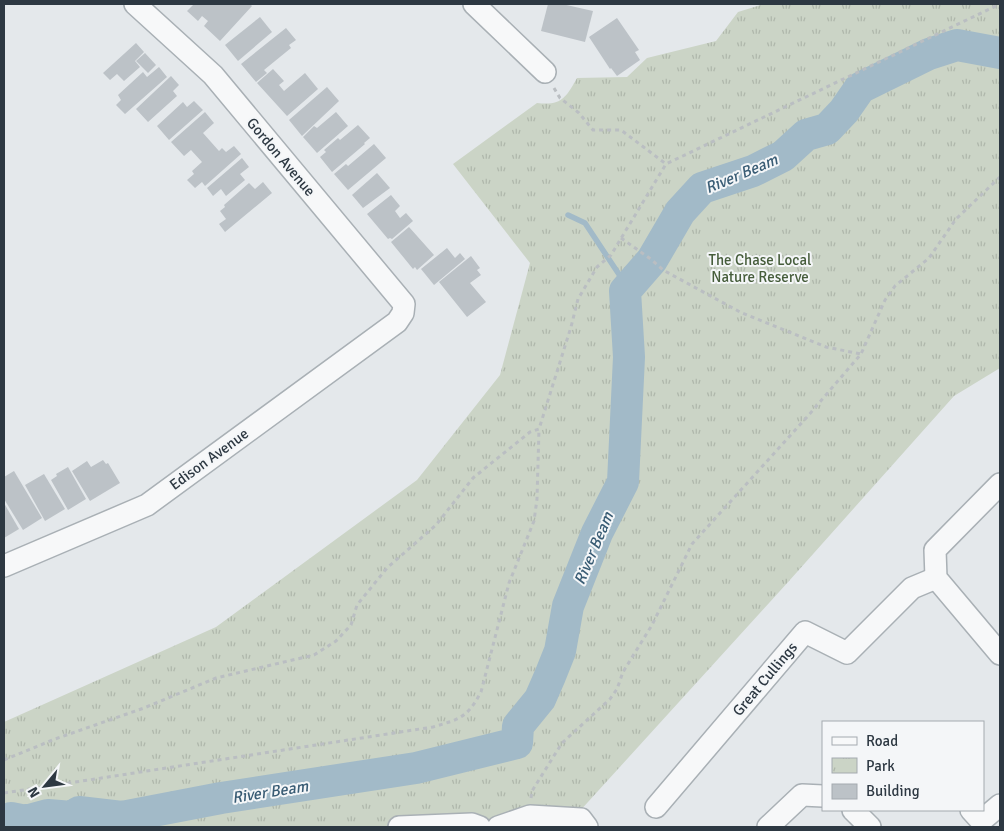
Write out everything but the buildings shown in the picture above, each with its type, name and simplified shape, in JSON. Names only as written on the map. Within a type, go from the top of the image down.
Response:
[{"type":"street","name":"Gordon Avenue","points":[[135,4],[213,75],[404,304],[403,312],[397,322]]},
{"type":"street","points":[[474,4],[545,72]]},
{"type":"street","name":"Edison Avenue","points":[[4,566],[147,505],[397,322]]},
{"type":"street","points":[[1000,484],[935,550],[936,578],[1000,654]]},
{"type":"street","name":"Great Cullings","points":[[656,807],[805,632],[847,653],[912,588],[936,578]]},
{"type":"street","points":[[768,827],[802,795],[822,796]]},
{"type":"street","points":[[972,811],[981,821],[1000,805]]},
{"type":"street","points":[[854,811],[870,827]]},
{"type":"street","points":[[498,827],[530,816],[581,819],[587,827]]},
{"type":"street","points":[[399,827],[472,824],[480,827]]},
{"type":"path","points":[[4,793],[433,727],[464,715],[472,708],[481,692],[509,584],[534,522],[537,499],[540,429],[572,327],[578,299],[597,267],[611,254],[666,164],[1000,4]]},
{"type":"path","points":[[545,72],[560,98],[579,113],[593,130],[621,130],[666,164]]},
{"type":"path","points":[[530,816],[532,791],[562,743],[610,698],[617,689],[623,672],[652,625],[692,544],[861,354],[885,300],[896,286],[929,258],[956,219],[1000,177]]},
{"type":"path","points":[[621,238],[663,270],[740,312],[826,347],[861,354]]},
{"type":"path","points":[[4,760],[55,739],[144,708],[216,678],[314,655],[336,641],[351,625],[357,605],[387,568],[436,525],[472,478],[530,432],[540,429]]},
{"type":"green space","name":"The Chase Local Nature Reserve","points":[[764,4],[1000,4],[1000,368],[954,396],[578,813],[506,827],[4,827],[4,722],[216,627],[417,480],[500,375],[530,263],[453,164],[537,103],[552,103],[562,99],[577,78],[627,77],[647,58],[716,41],[738,12]]},
{"type":"waterway","name":"River Beam","points":[[4,822],[11,818],[26,821],[48,815],[72,817],[79,812],[122,817],[221,798],[416,768],[517,743],[518,726],[540,699],[550,676],[560,651],[568,606],[597,533],[623,482],[629,357],[625,291],[652,260],[680,212],[702,188],[753,171],[783,156],[806,135],[827,129],[844,111],[860,88],[929,54],[957,45],[1000,53]]},
{"type":"waterway","points":[[568,215],[585,223],[628,288]]}]
